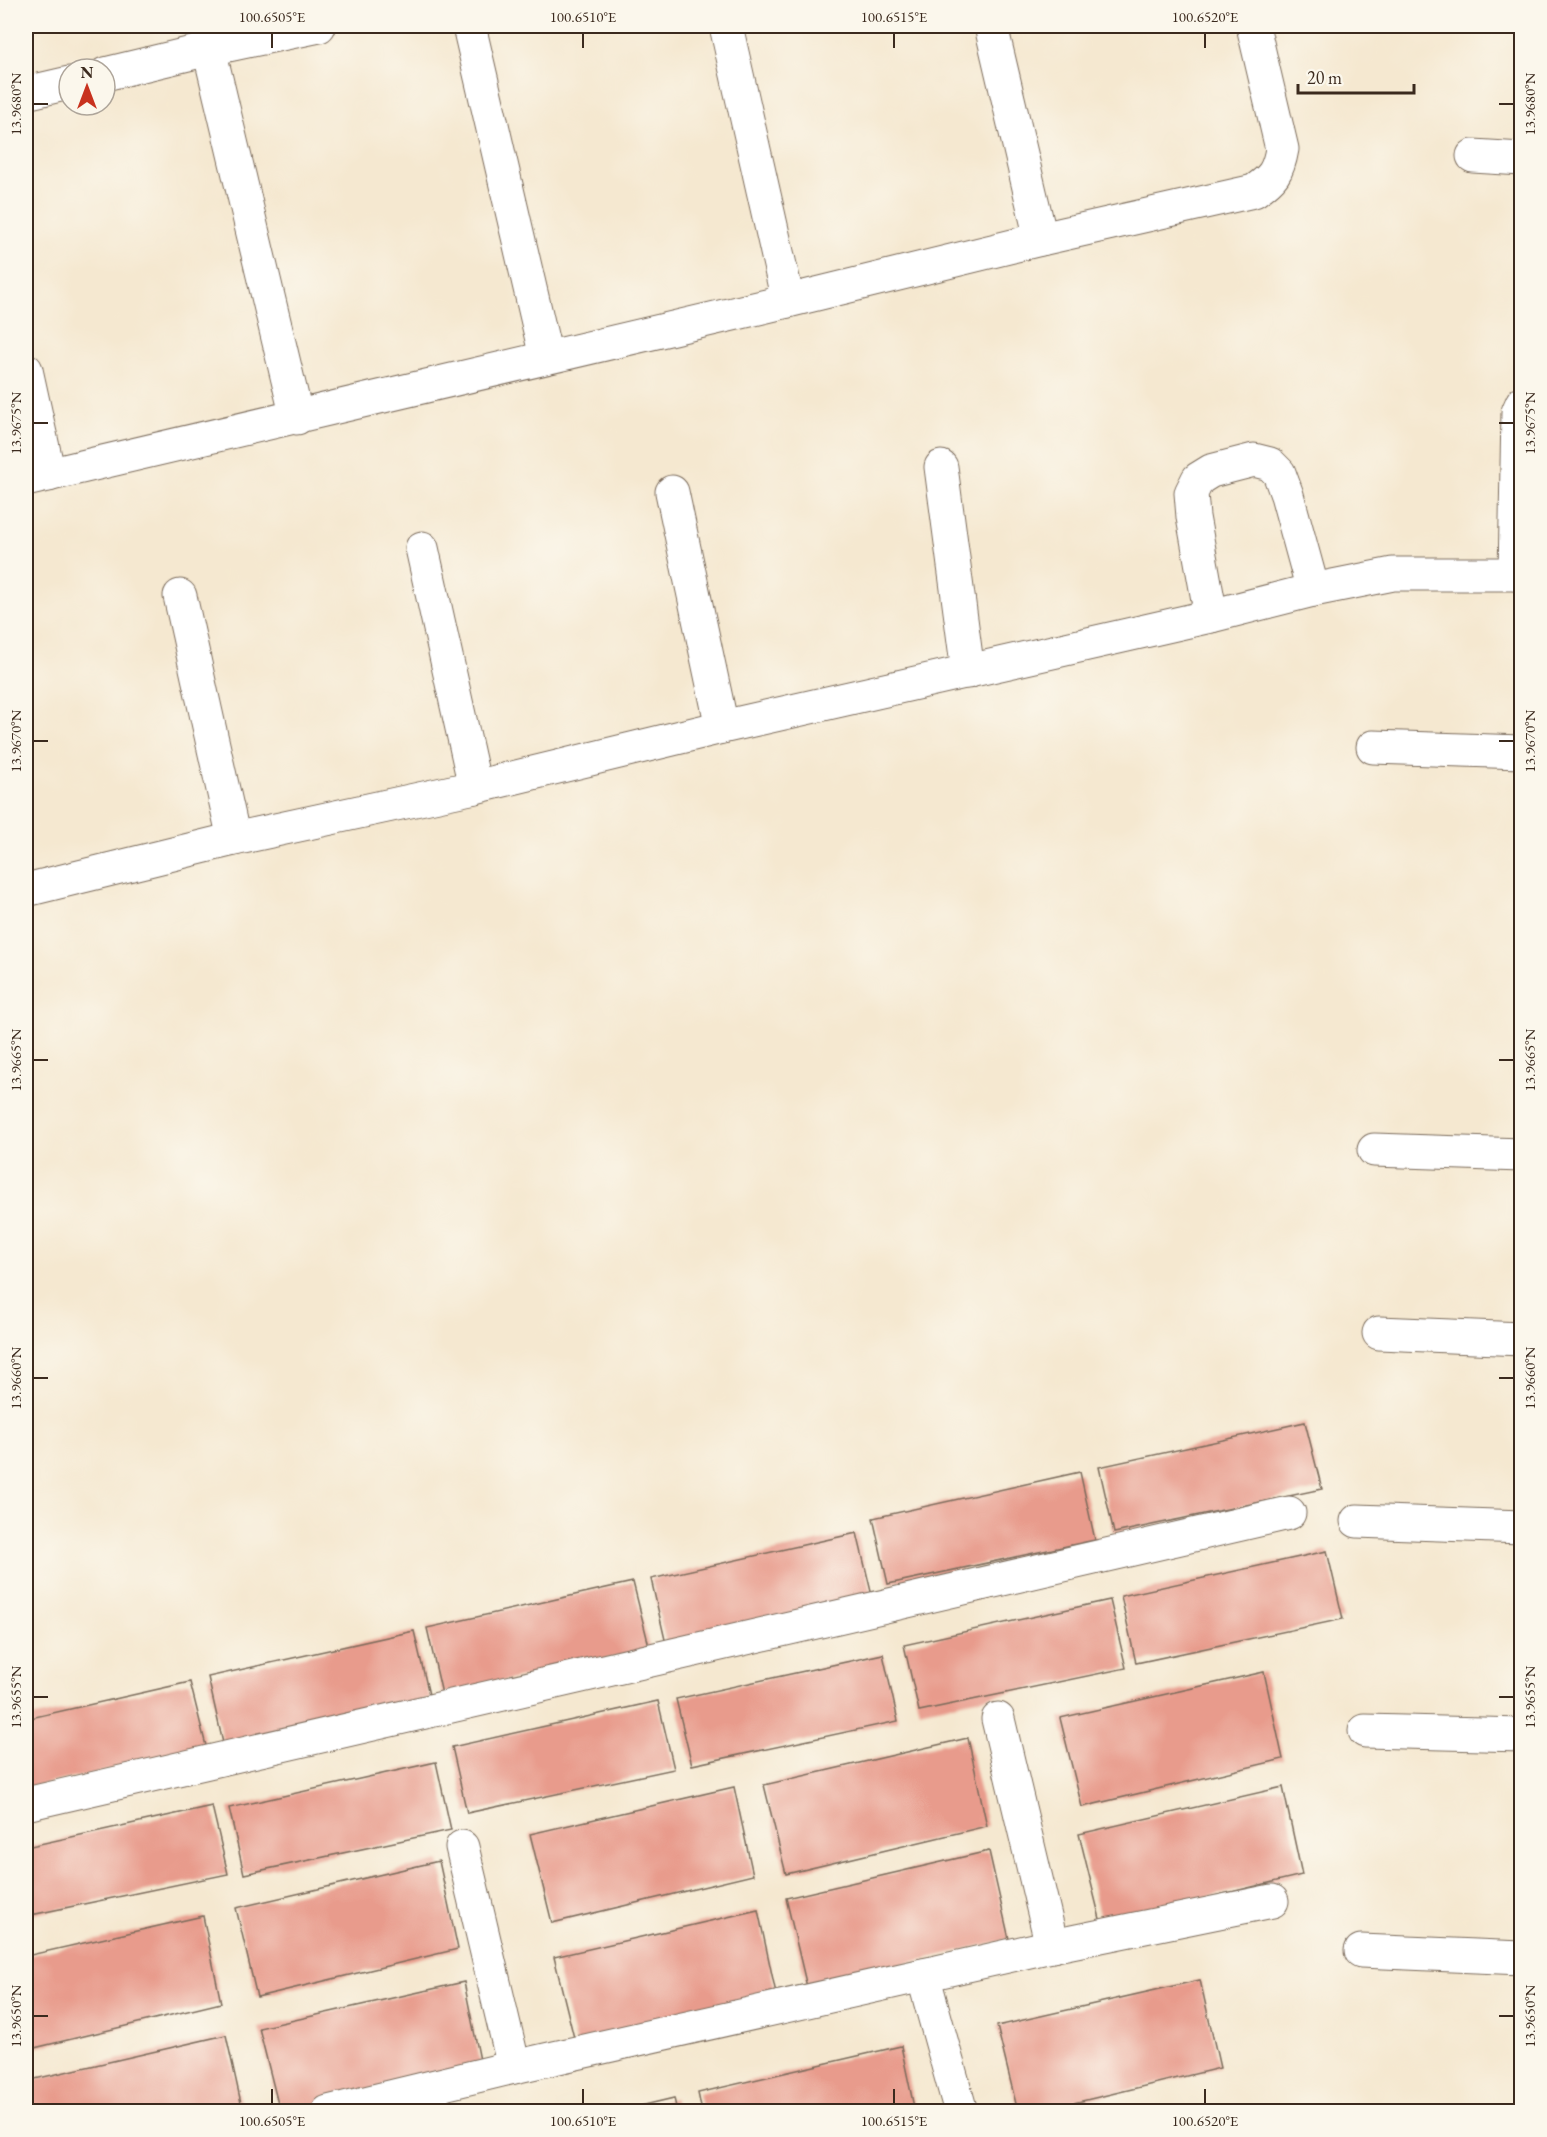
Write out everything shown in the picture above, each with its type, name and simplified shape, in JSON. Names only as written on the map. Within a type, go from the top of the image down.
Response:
[{"type":"street","points":[[117,71],[319,26]]},
{"type":"street","points":[[469,26],[546,357]]},
{"type":"street","points":[[726,26],[788,301]]},
{"type":"street","points":[[991,26],[1041,239]]},
{"type":"street","points":[[26,370],[37,478],[297,418],[1041,239],[1254,191],[1270,180],[1279,166],[1282,149],[1254,26]]},
{"type":"street","points":[[209,49],[297,418]]},
{"type":"street","points":[[26,93],[57,86]]},
{"type":"street","points":[[1473,156],[1521,159]]},
{"type":"street","points":[[26,890],[234,839],[475,787],[722,727],[1211,616],[1313,590],[1393,574],[1518,574],[1518,412],[1521,403]]},
{"type":"street","points":[[1211,616],[1191,494],[1198,479],[1211,471],[1254,460],[1270,464],[1279,473],[1313,590]]},
{"type":"street","points":[[941,467],[968,672]]},
{"type":"street","points":[[672,492],[722,727]]},
{"type":"street","points":[[422,548],[475,787]]},
{"type":"street","points":[[180,596],[234,839]]},
{"type":"street","points":[[1373,747],[1521,752]]},
{"type":"street","points":[[1374,1150],[1521,1155]]},
{"type":"street","points":[[1379,1333],[1521,1339]]},
{"type":"street","points":[[26,1804],[1289,1513]]},
{"type":"street","points":[[1357,1521],[1521,1527]]},
{"type":"street","points":[[998,1719],[1052,1946]]},
{"type":"street","points":[[1365,1731],[1521,1735]]},
{"type":"street","points":[[462,1847],[514,2067]]},
{"type":"street","points":[[328,2112],[399,2104],[514,2067],[1052,1946],[1272,1901]]},
{"type":"street","points":[[1361,1951],[1521,1958]]},
{"type":"street","points":[[923,1976],[961,2112]]},
{"type":"building","points":[[1305,1422],[1322,1489],[1114,1533],[1099,1467]]},
{"type":"building","points":[[1080,1472],[1095,1540],[888,1584],[873,1518]]},
{"type":"building","points":[[857,1533],[873,1600],[666,1644],[651,1579]]},
{"type":"building","points":[[1327,1551],[1343,1619],[1136,1663],[1121,1596]]},
{"type":"building","points":[[633,1582],[650,1650],[442,1694],[427,1628]]},
{"type":"building","points":[[1110,1600],[1126,1668],[919,1711],[904,1645]]},
{"type":"building","points":[[414,1631],[430,1699],[223,1743],[208,1677]]},
{"type":"building","points":[[883,1654],[898,1721],[692,1765],[676,1699]]},
{"type":"building","points":[[1264,1672],[1283,1759],[1082,1807],[1060,1718]]},
{"type":"building","points":[[190,1682],[207,1750],[26,1788],[26,1719]]},
{"type":"building","points":[[658,1701],[674,1769],[467,1813],[452,1747]]},
{"type":"building","points":[[968,1738],[987,1826],[786,1874],[764,1785]]},
{"type":"building","points":[[436,1762],[451,1830],[244,1874],[229,1808]]},
{"type":"building","points":[[734,1787],[753,1875],[552,1923],[530,1834]]},
{"type":"building","points":[[1283,1787],[1302,1875],[1101,1923],[1079,1834]]},
{"type":"building","points":[[212,1806],[228,1874],[26,1916],[26,1847]]},
{"type":"building","points":[[989,1851],[1009,1939],[807,1987],[786,1898]]},
{"type":"building","points":[[439,1861],[458,1949],[257,1997],[236,1908]]},
{"type":"building","points":[[758,1910],[777,1998],[576,2046],[554,1957]]},
{"type":"building","points":[[203,1916],[221,2003],[26,2050],[26,1956]]},
{"type":"building","points":[[1200,1980],[1220,2068],[1036,2112],[1018,2112],[997,2026]]},
{"type":"building","points":[[464,1982],[482,2070],[307,2112],[280,2112],[259,2028]]},
{"type":"building","points":[[226,2035],[243,2112],[30,2112],[26,2081]]},
{"type":"building","points":[[901,2046],[915,2112],[702,2112],[698,2093]]},
{"type":"building","points":[[674,2098],[677,2112],[619,2112],[619,2111]]}]
